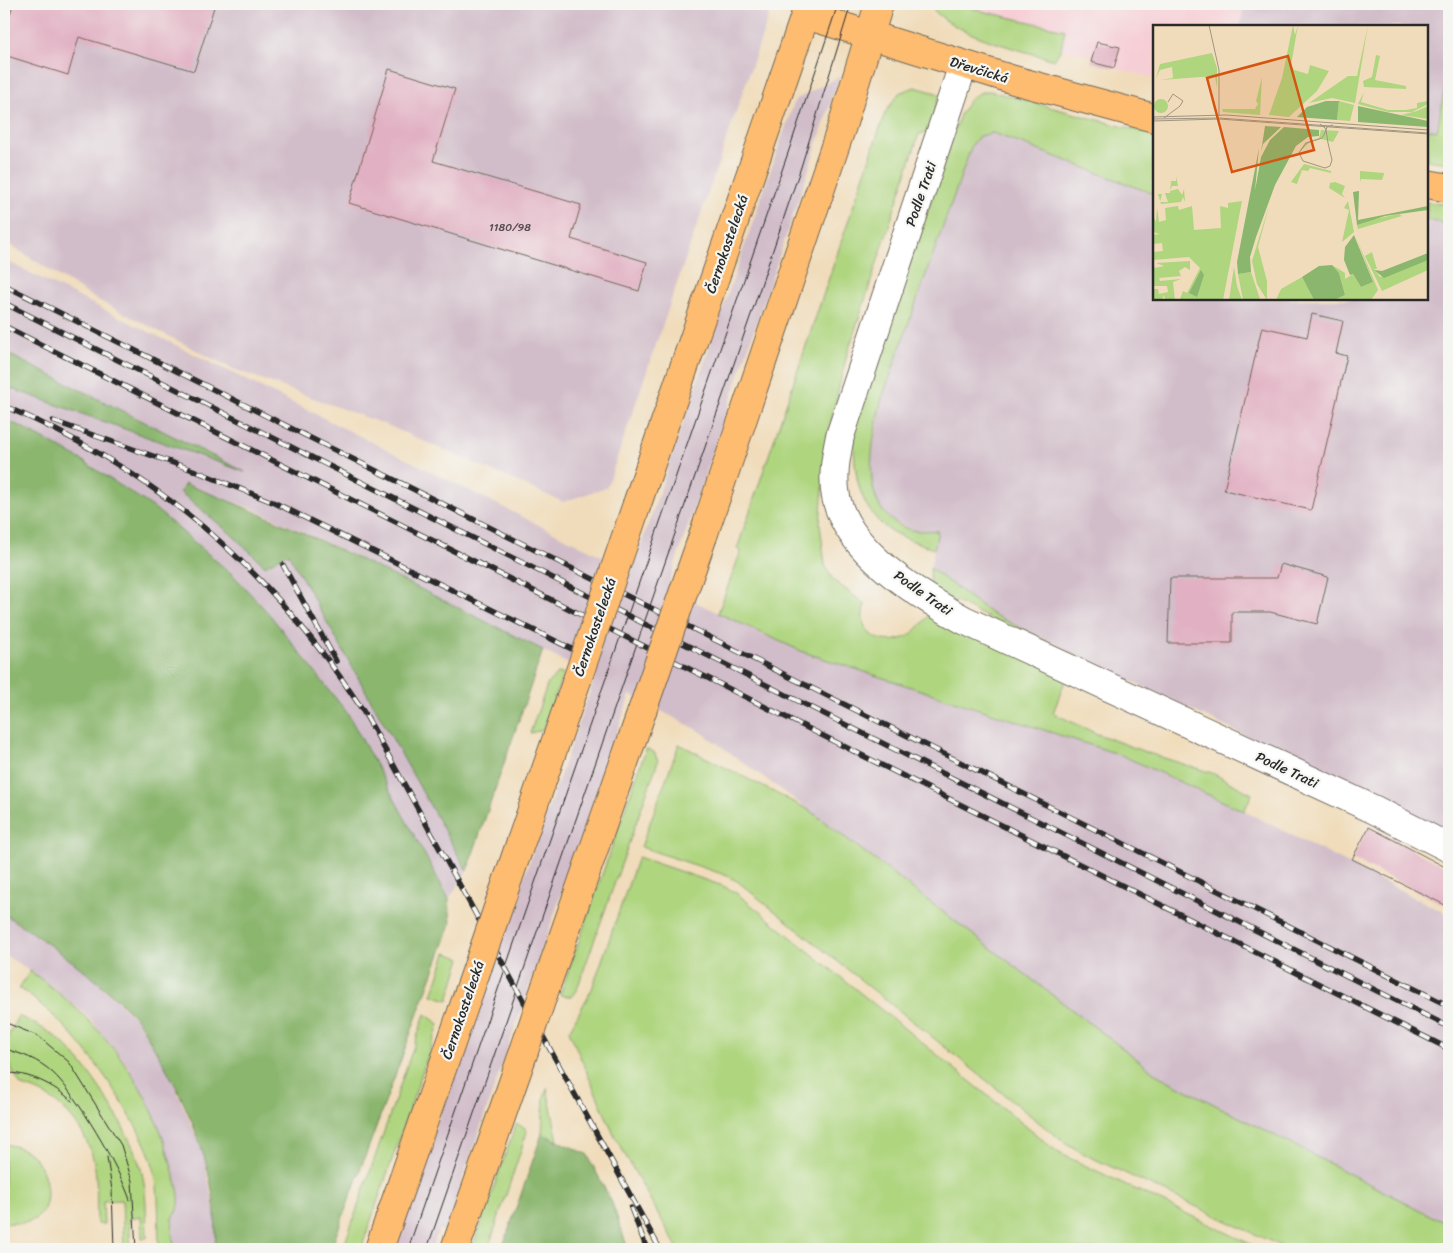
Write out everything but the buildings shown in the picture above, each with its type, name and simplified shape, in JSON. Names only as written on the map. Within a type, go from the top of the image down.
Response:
[{"type":"main road","points":[[455,1249],[703,536],[839,135],[879,4]]},
{"type":"main road","name":"Dřevčická","points":[[807,9],[870,34],[963,65],[1153,118]]},
{"type":"main road","name":"Černokostelecká","points":[[379,1249],[807,9]]},
{"type":"main road","points":[[1428,184],[1449,188]]},
{"type":"street","name":"Podle Trati","points":[[963,65],[840,436],[834,473],[836,496],[841,514],[850,530],[868,550],[904,581],[937,605],[964,620],[1375,810],[1449,848]]},
{"type":"shaded area","points":[[4,4],[773,4],[607,487],[563,502],[389,426],[231,368],[92,297],[4,241]]},
{"type":"shaded area","points":[[974,4],[1244,4],[1240,25],[1153,25],[1153,78],[1092,62],[1092,56],[1061,49],[1065,30],[973,9]]},
{"type":"shaded area","points":[[1244,4],[1449,4],[1449,65],[1437,131],[1428,129],[1428,25],[1240,25]]},
{"type":"shaded area","points":[[840,76],[667,588],[763,635],[904,685],[1121,755],[1244,811],[1449,915],[1449,1225],[1159,1076],[809,810],[700,731],[630,695],[460,1186],[449,1232],[439,1229],[432,1249],[392,1249],[595,677],[338,548],[251,508],[185,485],[180,492],[230,533],[288,553],[467,871],[449,899],[348,714],[270,615],[234,576],[153,507],[78,458],[20,426],[4,420],[4,386],[238,469],[4,352],[4,260],[632,571],[795,100]]},
{"type":"shaded area","points":[[992,133],[1153,194],[1153,300],[1428,300],[1428,220],[1449,224],[1449,834],[992,614],[930,568],[938,531],[912,530],[888,519],[874,500],[871,481],[872,454],[881,401],[972,145],[979,136]]},
{"type":"shaded area","points":[[4,914],[85,970],[136,1019],[168,1071],[203,1152],[217,1228],[215,1249],[174,1249],[173,1219],[179,1205],[175,1178],[159,1129],[128,1066],[90,1019],[53,987],[4,954]]},
{"type":"green space","points":[[929,4],[974,4],[973,9],[1065,30],[1061,49],[1054,60],[986,39],[952,24],[938,15]]},
{"type":"green space","points":[[1449,65],[1449,163],[1428,160],[1428,129],[1437,131]]},
{"type":"green space","points":[[915,87],[940,94],[927,133],[919,134],[846,358],[827,439],[820,524],[825,565],[833,580],[865,604],[864,623],[872,635],[888,641],[906,637],[918,628],[934,609],[1067,676],[1053,713],[1095,733],[1148,753],[1212,773],[1252,794],[1244,811],[1121,755],[803,652],[718,613],[741,551],[737,549],[885,113],[899,93]]},
{"type":"green space","points":[[984,91],[990,91],[1153,135],[1153,194],[993,133],[979,136],[972,145],[881,401],[872,457],[872,476],[875,493],[881,509],[893,521],[911,530],[938,531],[934,549],[889,530],[874,516],[866,504],[857,480],[854,453],[854,425],[960,115],[975,95]]},
{"type":"green space","points":[[1428,202],[1449,205],[1449,224],[1428,220]]},
{"type":"green space","points":[[4,352],[245,472],[4,386]]},
{"type":"green space","points":[[4,420],[20,426],[78,458],[153,507],[234,576],[270,615],[348,714],[449,899],[451,924],[331,1249],[215,1249],[216,1223],[213,1197],[200,1145],[180,1095],[141,1024],[120,1002],[89,975],[56,949],[4,914]]},
{"type":"green space","points":[[185,484],[322,541],[543,650],[467,871],[288,553],[265,566],[230,533],[180,492]]},
{"type":"green space","points":[[930,568],[992,614],[1130,682],[1128,687],[930,589]]},
{"type":"green space","points":[[558,673],[563,674],[543,730],[530,733],[548,683]]},
{"type":"green space","points":[[679,744],[809,810],[1159,1076],[1449,1225],[1449,1249],[1287,1249],[1084,1154],[1061,1140],[737,881],[725,875],[641,847]]},
{"type":"green space","points":[[646,749],[654,752],[658,761],[577,989],[571,997],[560,995]]},
{"type":"green space","points":[[638,857],[723,886],[735,892],[1059,1153],[1261,1249],[678,1249],[614,1135],[569,1031],[592,989]]},
{"type":"green space","points":[[446,953],[461,958],[448,1000],[432,995]]},
{"type":"green space","points":[[30,971],[55,990],[98,1030],[134,1077],[148,1102],[160,1130],[178,1188],[179,1205],[172,1223],[174,1249],[159,1249],[156,1179],[141,1135],[112,1087],[77,1040],[50,1012],[19,988]]},
{"type":"green space","points":[[425,1014],[439,1024],[361,1249],[343,1249]]},
{"type":"green space","points":[[18,1016],[49,1032],[77,1057],[110,1104],[129,1139],[143,1177],[147,1238],[142,1238],[141,1217],[129,1219],[131,1249],[124,1249],[122,1200],[103,1201],[104,1224],[97,1224],[94,1162],[90,1149],[77,1124],[58,1104],[47,1096],[21,1086],[10,1065],[5,1051],[8,1037]]},
{"type":"green space","points":[[547,1088],[558,1141],[542,1134],[544,1097]]},
{"type":"green space","points":[[516,1124],[524,1127],[527,1132],[488,1249],[472,1249]]},
{"type":"green space","points":[[542,1134],[587,1154],[612,1203],[628,1249],[502,1249]]},
{"type":"green space","points":[[4,1144],[28,1152],[40,1165],[43,1173],[47,1192],[44,1209],[39,1216],[31,1221],[4,1223]]},
{"type":"tram line","points":[[408,1249],[838,4]]},
{"type":"tram line","points":[[427,1249],[755,303],[801,167],[851,4]]},
{"type":"tram line","points":[[4,1022],[38,1036],[69,1062],[121,1145],[132,1181],[136,1249]]},
{"type":"tram line","points":[[4,1049],[36,1061],[62,1082],[85,1114],[107,1151],[130,1200]]},
{"type":"tram line","points":[[4,1073],[32,1077],[49,1085],[72,1101]]},
{"type":"tram line","points":[[107,1157],[112,1190],[114,1249]]},
{"type":"railway","points":[[4,285],[1449,1006]]},
{"type":"railway","points":[[4,303],[1449,1027]]},
{"type":"railway","points":[[4,326],[1449,1049]]},
{"type":"railway","points":[[4,406],[58,431],[109,460],[157,491],[202,526],[244,564],[284,606],[321,651],[356,700],[374,730],[660,1249]]},
{"type":"railway","points":[[53,421],[193,470],[275,503],[572,649]]},
{"type":"railway","points":[[283,565],[336,661]]},
{"type":"railway","points":[[631,1208],[647,1249]]}]
